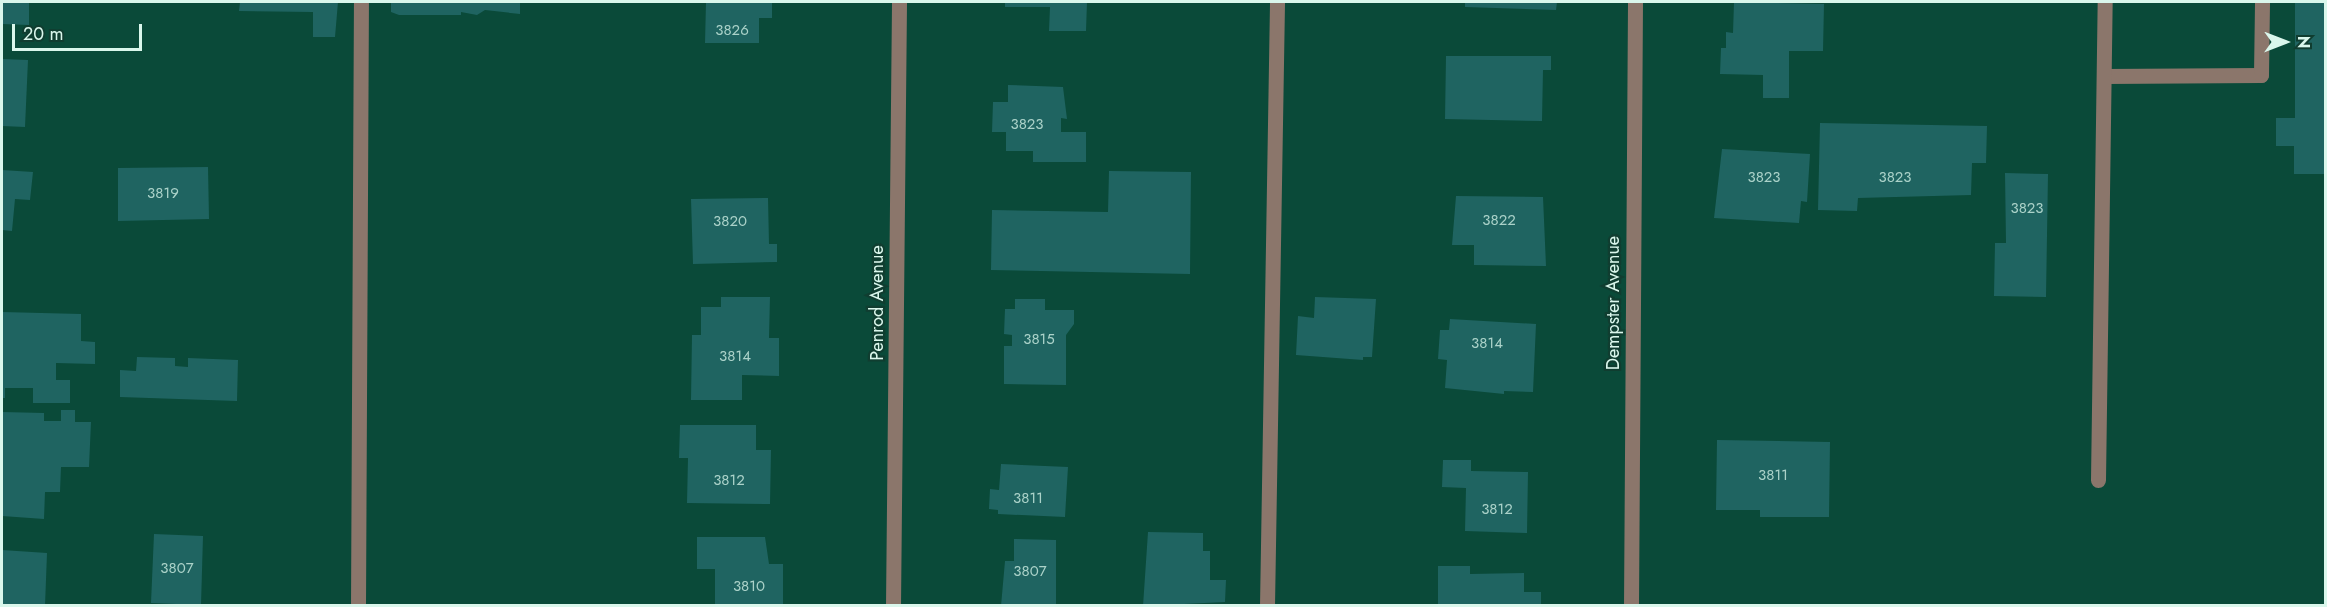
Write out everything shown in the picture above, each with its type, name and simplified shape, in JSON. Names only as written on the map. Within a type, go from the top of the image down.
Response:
[{"type":"street","points":[[358,606],[361,2]]},
{"type":"street","name":"Penrod Avenue","points":[[893,606],[899,2]]},
{"type":"street","points":[[1267,606],[1277,2]]},
{"type":"street","name":"Dempster Avenue","points":[[1630,606],[1635,2]]},
{"type":"street","points":[[2098,480],[2105,2]]},
{"type":"street","points":[[2104,76],[2261,75],[2262,2]]},
{"type":"building","points":[[2,2],[29,2],[29,25],[2,24]]},
{"type":"building","points":[[240,2],[338,2],[335,37],[313,37],[313,12],[239,11]]},
{"type":"building","points":[[391,2],[520,2],[520,14],[485,10],[477,15],[461,12],[461,15],[399,15],[391,12]]},
{"type":"building","points":[[706,2],[772,2],[772,18],[759,18],[759,43],[705,43]]},
{"type":"building","points":[[1005,2],[1087,2],[1086,31],[1049,31],[1050,7],[1005,7]]},
{"type":"building","points":[[1465,2],[1557,2],[1556,10],[1465,7]]},
{"type":"building","points":[[1734,2],[1824,4],[1823,51],[1789,51],[1789,98],[1763,98],[1763,75],[1720,74],[1721,48],[1726,48],[1726,32],[1733,33]]},
{"type":"building","points":[[2295,2],[2326,2],[2326,174],[2294,174],[2294,146],[2276,146],[2276,118],[2295,118]]},
{"type":"building","points":[[1446,56],[1551,56],[1551,70],[1543,70],[1542,121],[1445,119]]},
{"type":"building","points":[[2,59],[28,60],[25,127],[2,126]]},
{"type":"building","points":[[1008,85],[1063,87],[1067,119],[1061,118],[1061,132],[1086,132],[1086,162],[1033,162],[1033,151],[1006,151],[1006,132],[992,132],[993,102],[1008,102]]},
{"type":"building","points":[[1820,123],[1987,126],[1986,163],[1972,163],[1971,195],[1858,198],[1857,211],[1818,210]]},
{"type":"building","points":[[1722,149],[1810,154],[1807,202],[1801,201],[1799,223],[1714,218]]},
{"type":"building","points":[[208,167],[209,219],[118,221],[118,168]]},
{"type":"building","points":[[2,170],[33,172],[30,200],[15,199],[12,231],[2,230]]},
{"type":"building","points":[[1109,171],[1191,172],[1190,274],[991,270],[992,210],[1108,212]]},
{"type":"building","points":[[2005,173],[2048,174],[2046,297],[1994,296],[1995,243],[2006,243]]},
{"type":"building","points":[[1456,196],[1543,197],[1546,266],[1474,265],[1474,245],[1452,245]]},
{"type":"building","points":[[768,198],[769,244],[777,244],[777,262],[693,264],[691,199]]},
{"type":"building","points":[[721,297],[770,297],[769,338],[779,338],[779,376],[742,375],[742,400],[691,400],[692,335],[701,335],[701,307],[721,307]]},
{"type":"building","points":[[1315,297],[1376,299],[1372,357],[1363,357],[1363,360],[1296,355],[1298,316],[1314,318]]},
{"type":"building","points":[[1015,299],[1045,299],[1045,310],[1074,310],[1074,324],[1066,335],[1066,385],[1004,384],[1004,346],[1012,346],[1012,335],[1004,334],[1005,309],[1015,309]]},
{"type":"building","points":[[2,312],[81,314],[81,341],[95,342],[95,364],[56,363],[56,380],[70,380],[70,403],[33,403],[33,388],[5,388],[5,398],[2,398]]},
{"type":"building","points":[[1450,319],[1536,324],[1533,392],[1504,391],[1504,394],[1445,388],[1447,360],[1438,359],[1440,330],[1449,330]]},
{"type":"building","points":[[137,357],[175,358],[175,366],[188,367],[188,358],[238,360],[237,401],[120,397],[120,370],[136,371]]},
{"type":"building","points":[[61,410],[75,410],[75,422],[91,422],[89,467],[61,467],[60,492],[45,492],[44,519],[2,516],[2,412],[44,413],[44,421],[61,421]]},
{"type":"building","points":[[680,425],[756,425],[756,450],[771,450],[770,504],[687,503],[688,458],[679,458]]},
{"type":"building","points":[[1717,440],[1830,442],[1829,517],[1760,517],[1760,510],[1716,510]]},
{"type":"building","points":[[1443,460],[1471,460],[1471,471],[1528,472],[1527,533],[1465,531],[1466,488],[1442,487]]},
{"type":"building","points":[[1001,464],[1068,467],[1065,517],[998,514],[998,510],[989,509],[990,489],[999,490]]},
{"type":"building","points":[[1148,532],[1203,533],[1203,551],[1210,551],[1210,580],[1226,580],[1225,602],[1143,606]]},
{"type":"building","points":[[154,534],[203,536],[201,605],[151,603]]},
{"type":"building","points":[[697,537],[765,537],[769,564],[783,564],[783,606],[715,606],[715,569],[697,569]]},
{"type":"building","points":[[1014,539],[1056,540],[1056,606],[1001,606],[1005,561],[1014,561]]},
{"type":"building","points":[[2,550],[47,553],[45,606],[2,606]]},
{"type":"building","points":[[1438,566],[1470,566],[1470,574],[1524,573],[1524,592],[1541,592],[1541,606],[1438,606]]}]
